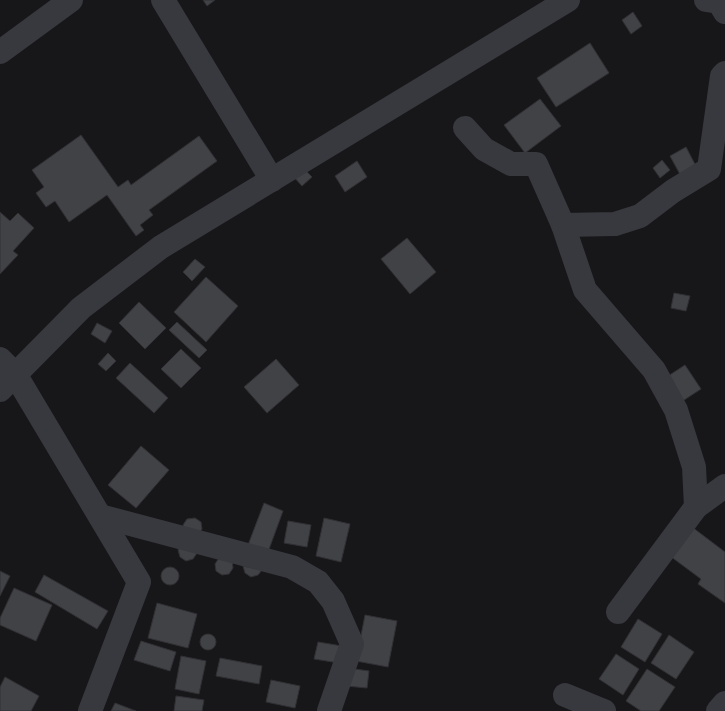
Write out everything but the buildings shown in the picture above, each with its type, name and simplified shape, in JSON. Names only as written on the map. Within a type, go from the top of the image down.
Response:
[{"type":"street","points":[[0,52],[72,0]]},
{"type":"street","points":[[163,0],[272,180]]},
{"type":"street","points":[[90,711],[139,582],[100,516],[5,374],[81,308],[161,247],[568,0]]},
{"type":"street","points":[[706,0],[719,2],[725,12]]},
{"type":"street","points":[[563,225],[615,224],[640,216],[672,190],[709,169],[722,76],[725,73]]},
{"type":"street","points":[[465,128],[484,149],[511,164],[536,164],[563,225],[585,290],[654,370],[676,410],[694,466],[696,507]]},
{"type":"street","points":[[618,612],[696,507],[725,486]]},
{"type":"street","points":[[100,516],[292,567],[318,582],[333,601],[352,644],[329,711]]},
{"type":"street","points":[[565,695],[604,711]]},
{"type":"street","points":[[718,711],[725,702]]}]
